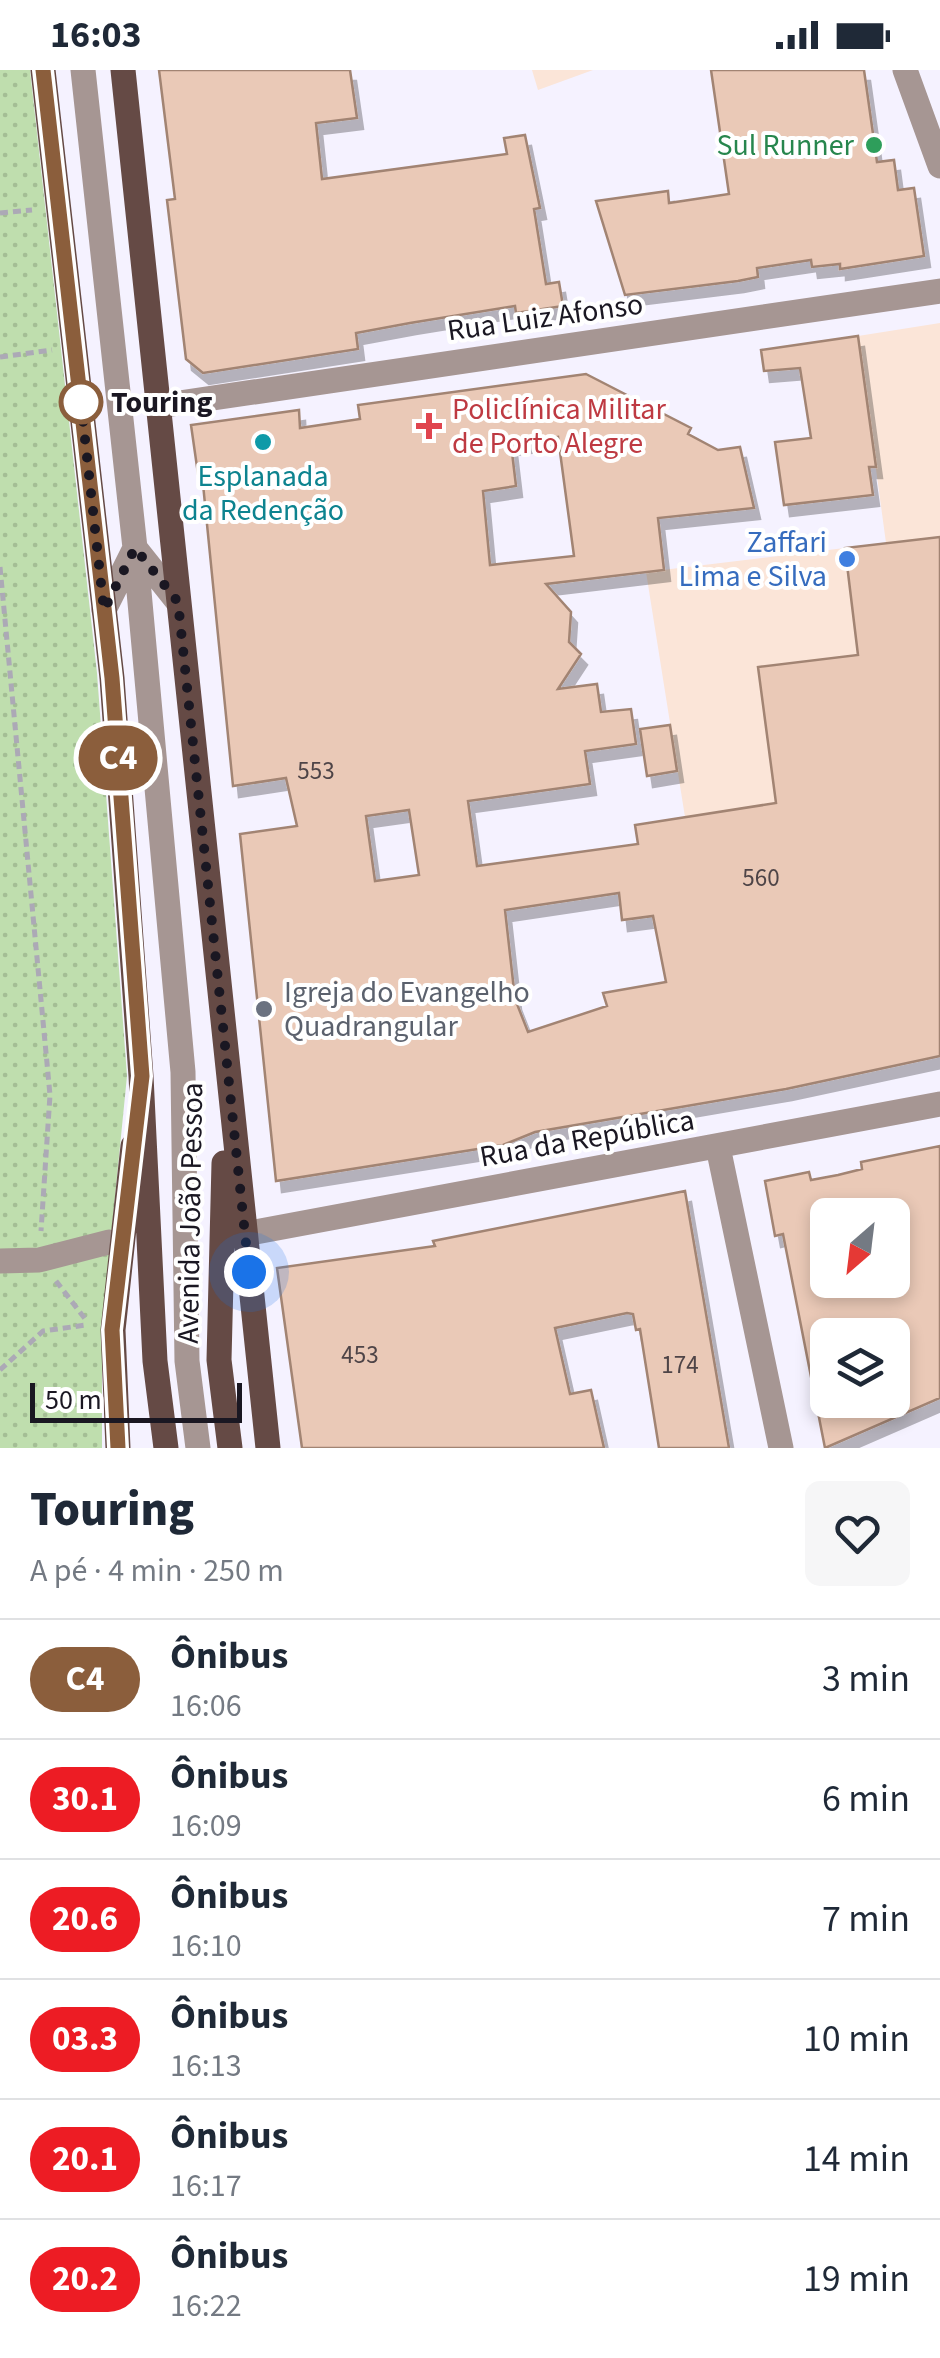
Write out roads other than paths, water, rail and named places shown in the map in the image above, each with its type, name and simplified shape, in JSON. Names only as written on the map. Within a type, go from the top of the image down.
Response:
[{"type":"main road","name":"Avenida João Pessoa","points":[[43,70],[104,610],[142,1076],[155,1362],[166,1448]]},
{"type":"main road","name":"Avenida João Pessoa","points":[[122,70],[268,1448]]},
{"type":"main road","name":"Avenida João Pessoa","points":[[226,1068],[220,1360],[230,1448]]},
{"type":"main road","name":"Avenida João Pessoa","points":[[118,1448],[101,1327],[142,1076]]},
{"type":"street","points":[[83,70],[135,548],[184,1072],[188,1361],[198,1448]]},
{"type":"street","points":[[904,70],[940,166]]},
{"type":"street","name":"Rua Luiz Afonso","points":[[159,406],[940,291]]},
{"type":"street","points":[[135,548],[178,602]]},
{"type":"street","points":[[104,610],[135,548]]},
{"type":"street","name":"Rua da República","points":[[245,1234],[940,1104]]},
{"type":"street","points":[[718,1146],[782,1448]]},
{"type":"street","points":[[0,1262],[39,1260],[110,1242]]},
{"type":"place","name":"Sul Runner","points":[[874,145]]},
{"type":"place","name":"Touring","points":[[81,402]]},
{"type":"place","name":"Policlínica Militar de Porto Alegre","points":[[429,426]]},
{"type":"place","name":"Esplanada da Redenção","points":[[263,442]]},
{"type":"place","name":"Zaffari Lima e Silva","points":[[847,559]]},
{"type":"place","name":"Igreja do Evangelho Quadrangular","points":[[264,1009]]}]
